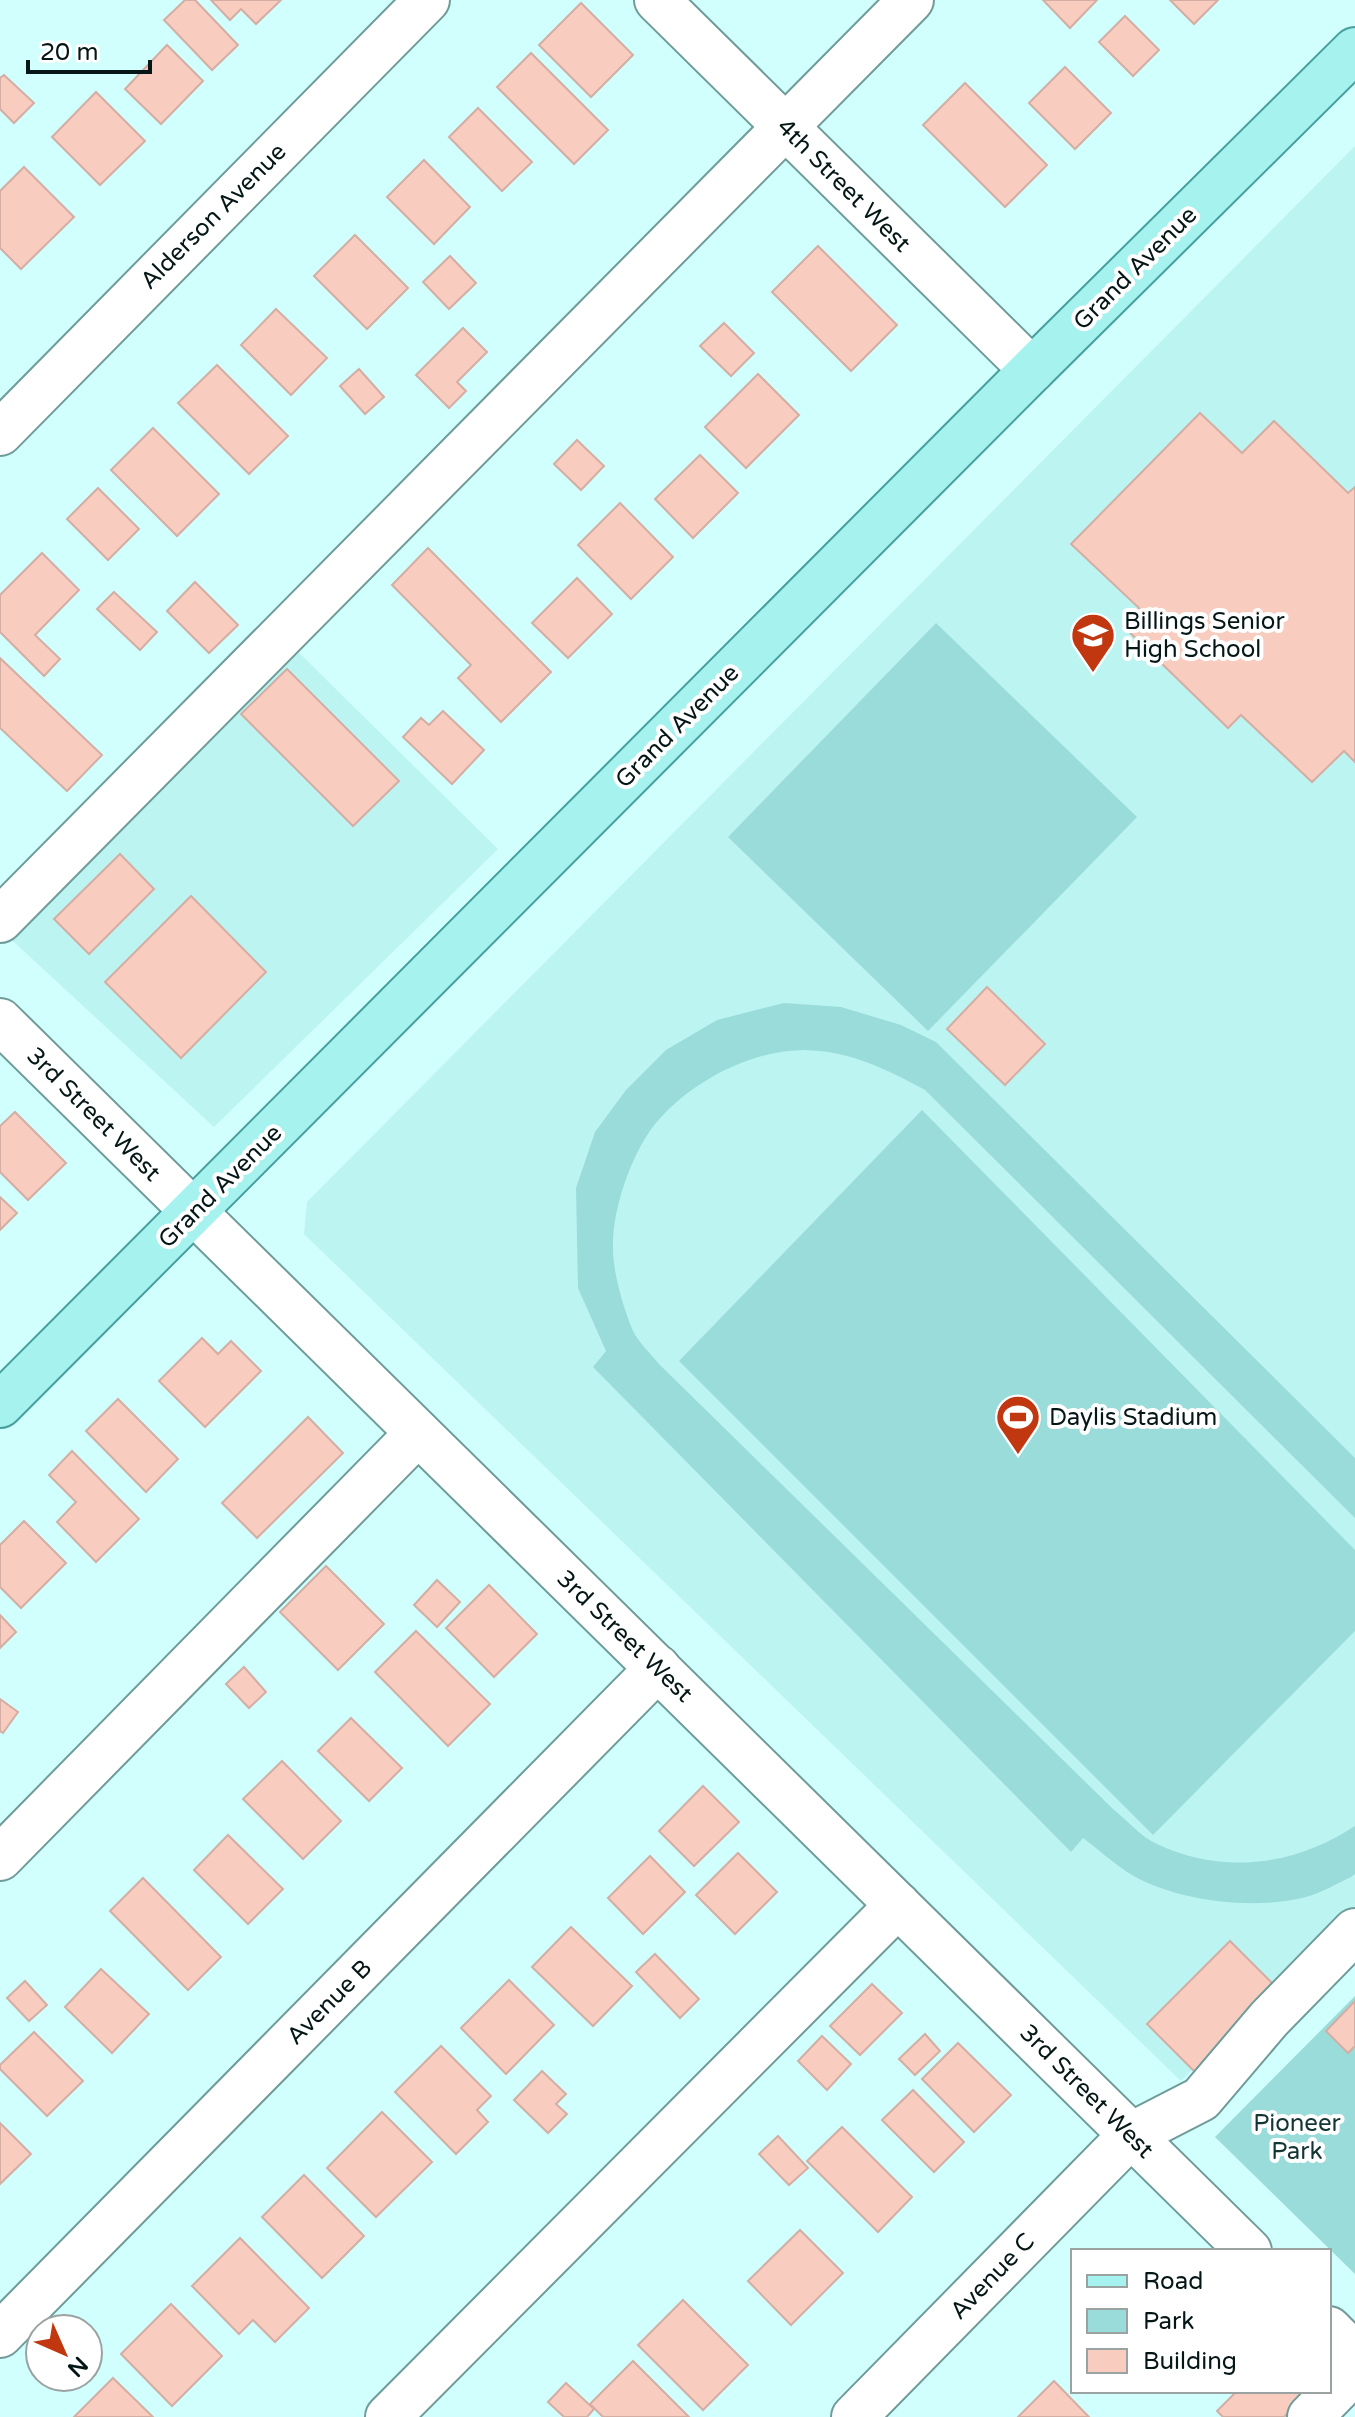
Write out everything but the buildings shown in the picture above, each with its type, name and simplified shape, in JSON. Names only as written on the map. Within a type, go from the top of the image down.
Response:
[{"type":"main road","name":"Grand Avenue","points":[[0,1405],[1355,50]]},
{"type":"street","name":"Alderson Avenue","points":[[0,433],[427,0]]},
{"type":"street","name":"4th Street West","points":[[657,0],[1032,370]]},
{"type":"street","points":[[0,920],[911,0]]},
{"type":"street","name":"3rd Street West","points":[[0,1021],[1247,2249]]},
{"type":"street","points":[[0,1858],[418,1433]]},
{"type":"street","name":"Avenue B","points":[[0,2335],[658,1668]]},
{"type":"street","points":[[388,2417],[898,1905]]},
{"type":"street","name":"Avenue C","points":[[854,2417],[1131,2135],[1201,2099],[1269,2019],[1355,1931]]},
{"type":"street","points":[[1331,2331],[1355,2355]]},
{"type":"street","points":[[1310,2417],[1355,2371]]},
{"type":"shaded area","name":"Billings Senior High School","points":[[1355,146],[1355,1906],[1181,2081],[304,1234],[307,1202]]},
{"type":"shaded area","points":[[281,635],[498,849],[214,1127],[0,929]]},
{"type":"green space","points":[[936,623],[1137,817],[928,1031],[728,837]]},
{"type":"green space","points":[[784,1003],[841,1007],[901,1025],[936,1042],[1355,1458],[1355,1518],[925,1090],[882,1068],[837,1054],[805,1050],[762,1056],[741,1063],[720,1072],[682,1097],[652,1128],[636,1154],[624,1185],[613,1233],[617,1279],[633,1331],[659,1364],[1145,1837],[1182,1854],[1207,1860],[1258,1862],[1308,1850],[1355,1826],[1355,1874],[1351,1877],[1323,1891],[1285,1901],[1214,1901],[1146,1882],[1121,1868],[1083,1838],[1071,1852],[593,1367],[606,1351],[578,1288],[576,1188],[595,1132],[626,1090],[666,1050],[717,1020]]},
{"type":"green space","name":"Daylis Stadium","points":[[922,1110],[1355,1550],[1355,1631],[1153,1835],[679,1361]]},
{"type":"green space","name":"Pioneer Park","points":[[1355,1996],[1355,2274],[1215,2137]]},
{"type":"place","name":"Billings Senior High School","points":[[1093,674]]},
{"type":"place","name":"Daylis Stadium","points":[[1018,1456]]}]
